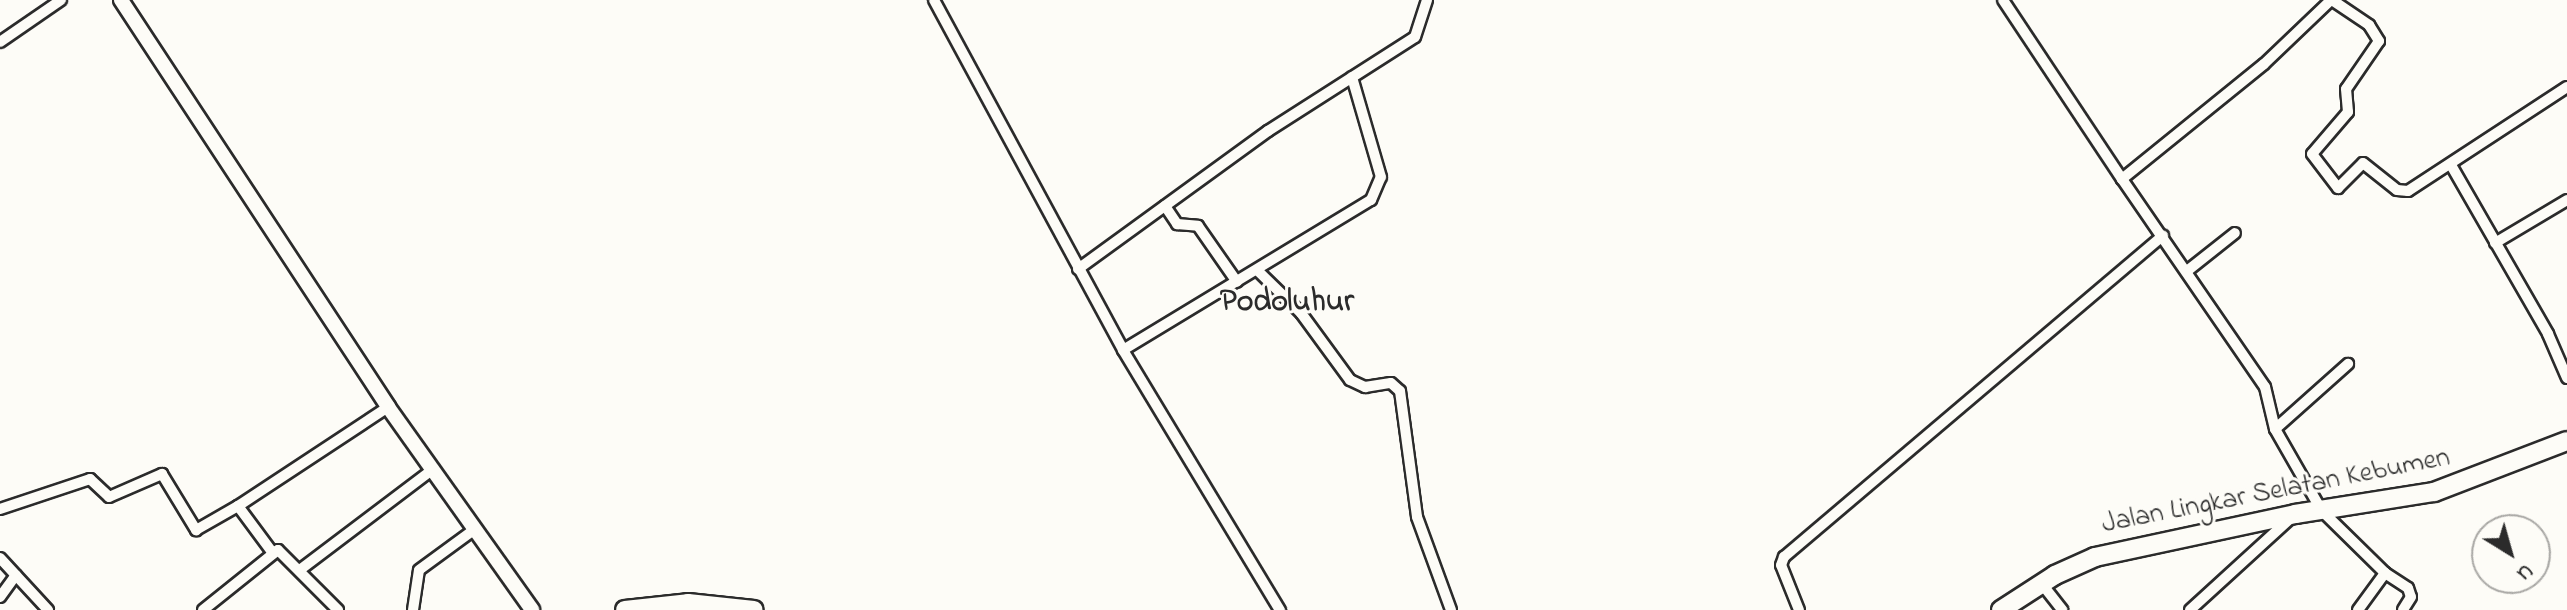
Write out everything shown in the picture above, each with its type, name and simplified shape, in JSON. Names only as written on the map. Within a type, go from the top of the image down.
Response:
[{"type":"highway","name":"Jalan Lingkar Selatan Kebumen","points":[[2001,610],[2042,584],[2095,557],[2295,514],[2446,489],[2567,441]]},
{"type":"highway","points":[[625,610],[688,603],[754,610]]},
{"type":"street","points":[[0,42],[61,0]]},
{"type":"street","points":[[121,0],[388,407],[532,610]]},
{"type":"street","points":[[934,0],[1123,350],[1280,610]]},
{"type":"street","points":[[1078,269],[1352,77],[1415,37],[1427,0]]},
{"type":"street","points":[[2003,0],[2265,387],[2275,429],[2322,511],[2385,573],[2410,592],[2403,610]]},
{"type":"street","points":[[2122,179],[2264,64],[2332,0],[2369,25],[2379,41],[2346,89],[2348,112],[2315,148],[2314,164],[2338,188],[2363,163],[2397,190],[2408,191],[2567,87]]},
{"type":"street","points":[[1123,350],[1257,270],[1376,193],[1381,177],[1352,77]]},
{"type":"street","points":[[2451,165],[2567,378]]},
{"type":"street","points":[[2495,243],[2567,200]]},
{"type":"street","points":[[1165,206],[1177,224],[1198,226],[1237,282]]},
{"type":"street","points":[[2187,271],[2235,233]]},
{"type":"street","points":[[1799,610],[1781,565],[1784,557],[2163,236]]},
{"type":"street","points":[[1257,270],[1301,313],[1350,380],[1365,387],[1391,383],[1400,391],[1417,517],[1451,610]]},
{"type":"street","points":[[2275,429],[2348,364]]},
{"type":"street","points":[[0,509],[90,479],[109,497],[162,474],[196,530],[238,506],[388,407]]},
{"type":"street","points":[[301,569],[433,469]]},
{"type":"street","points":[[238,506],[272,552]]},
{"type":"street","points":[[2190,610],[2295,514]]},
{"type":"street","points":[[413,610],[419,570],[475,529]]},
{"type":"street","points":[[203,610],[272,552],[284,551],[338,610]]},
{"type":"street","points":[[0,558],[48,610]]},
{"type":"street","points":[[2358,610],[2385,573]]},
{"type":"street","points":[[0,597],[16,575]]},
{"type":"street","points":[[2042,584],[2062,610]]},
{"type":"district","name":"Podoluhur","points":[[1287,303]]}]
